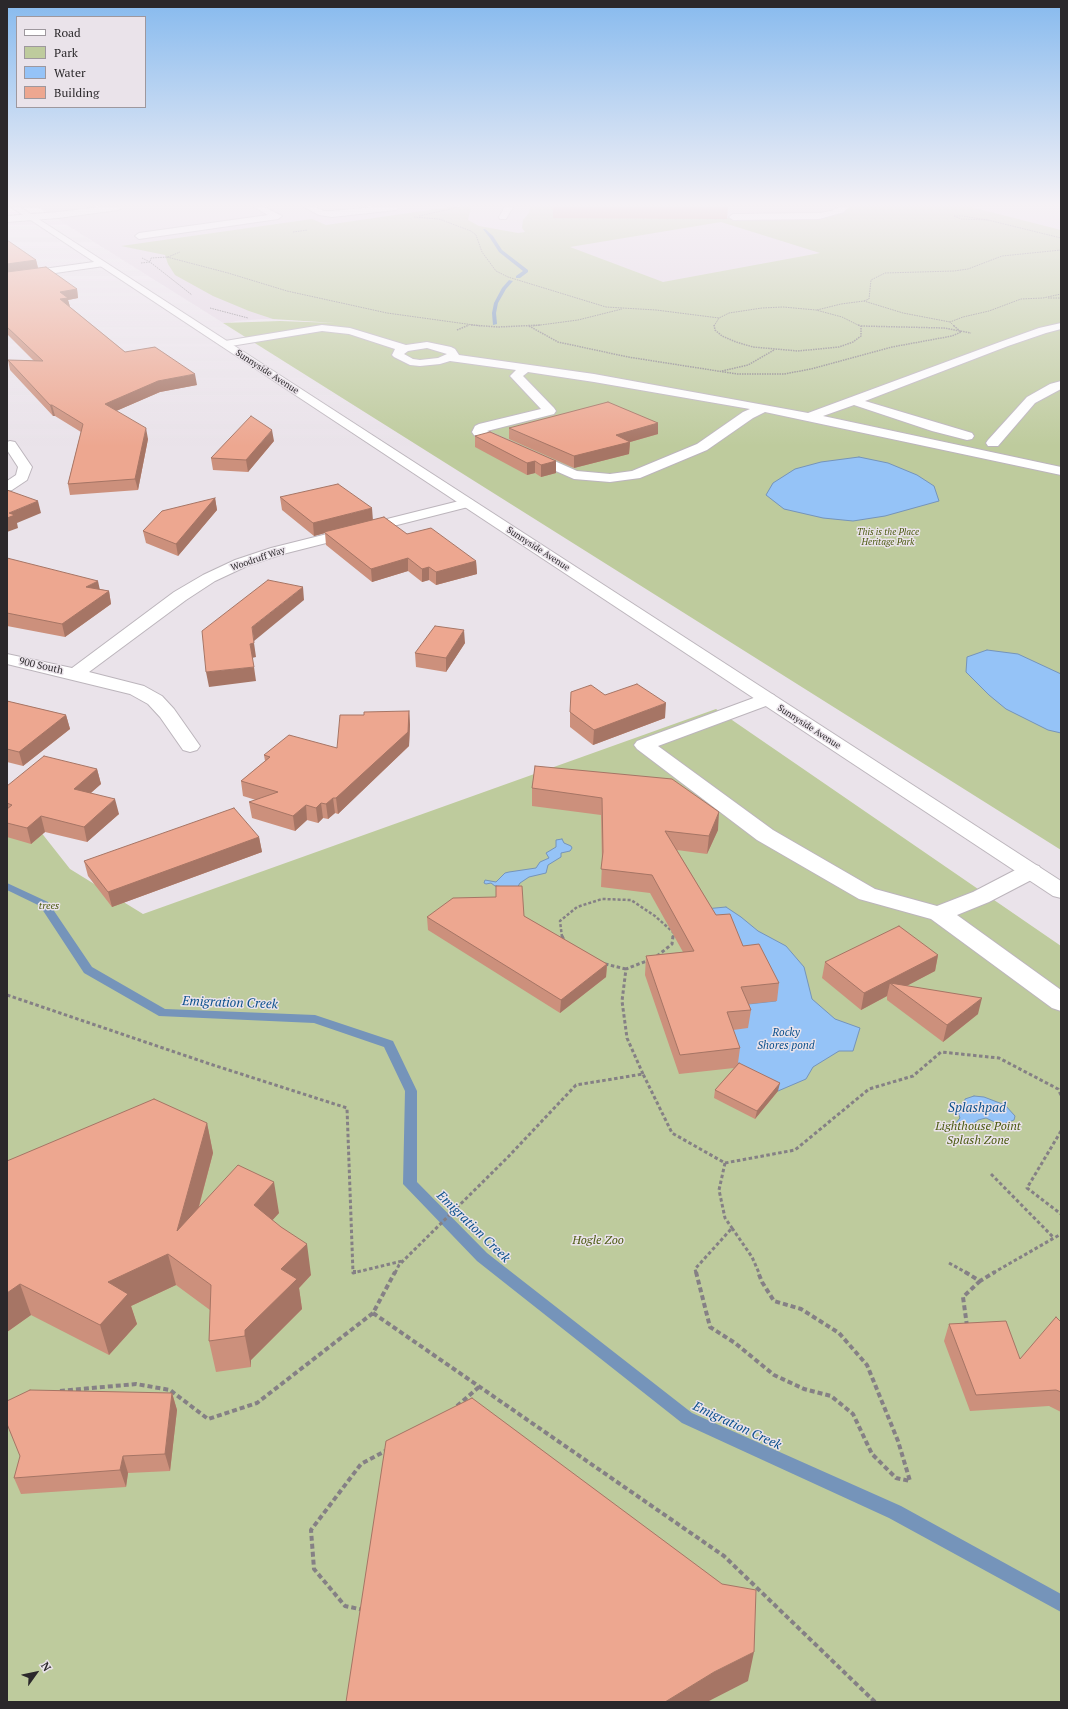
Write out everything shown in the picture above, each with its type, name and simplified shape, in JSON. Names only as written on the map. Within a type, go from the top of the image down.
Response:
[{"type":"main road","name":"Sunnyside Avenue","points":[[136,287],[1061,891]]},
{"type":"main road","points":[[810,417],[1004,344],[1043,330],[1061,326]]},
{"type":"main road","points":[[224,344],[322,328],[350,331],[405,348]]},
{"type":"main road","points":[[450,357],[453,355],[451,351],[442,347],[427,345],[405,348],[399,351],[398,355],[410,362],[430,362],[450,357],[526,368],[764,408],[1061,471]]},
{"type":"main road","points":[[526,368],[516,376],[550,411],[484,427],[480,429],[479,432],[574,475],[610,478],[635,475],[702,447],[748,416],[764,408]]},
{"type":"main road","points":[[993,442],[1031,400],[1054,387],[1061,385]]},
{"type":"main road","points":[[854,401],[937,428],[1031,451]]},
{"type":"main road","points":[[7,487],[22,477],[25,467],[10,445]]},
{"type":"main road","name":"Woodruff Way","points":[[75,674],[180,596],[210,578],[241,563],[277,551],[468,503]]},
{"type":"main road","name":"900 South","points":[[7,659],[137,690],[155,700],[168,713],[190,746]]},
{"type":"main road","points":[[767,699],[644,745],[765,835],[866,894],[939,914],[1061,1002]]},
{"type":"main road","points":[[939,914],[982,897],[1031,871]]},
{"type":"path","points":[[181,287],[196,299]]},
{"type":"path","points":[[274,287],[387,313],[474,325],[504,327],[529,326],[578,320],[622,309]]},
{"type":"path","points":[[540,287],[584,301],[622,309],[656,310],[719,318]]},
{"type":"path","points":[[864,302],[869,299],[870,287]]},
{"type":"path","points":[[1043,298],[1061,294]]},
{"type":"path","points":[[816,310],[841,304],[864,302],[903,313],[950,322],[963,317],[999,308],[1013,301],[1030,298],[1061,298]]},
{"type":"path","points":[[208,307],[252,319]]},
{"type":"path","points":[[861,326],[861,336],[853,342],[839,347],[805,351],[775,350],[748,345],[722,336],[715,330],[714,324],[719,318],[729,313],[744,310],[783,307],[816,310],[842,317],[861,326],[944,328],[960,331],[1004,344]]},
{"type":"path","points":[[950,322],[952,326],[960,331]]},
{"type":"path","points":[[529,326],[558,342],[568,345],[628,357],[715,371],[763,374],[799,372],[892,347],[952,336],[958,334],[961,332],[960,331]]},
{"type":"path","points":[[715,371],[731,370],[748,365],[775,350]]},
{"type":"path","points":[[568,942],[562,939],[560,921],[577,907],[602,898],[631,900],[655,916],[674,933],[672,944],[655,958],[626,969],[606,965],[599,961]]},
{"type":"path","points":[[626,969],[622,1001],[627,1038],[672,1134],[725,1163],[795,1150],[869,1090],[912,1076],[941,1052],[999,1058],[1058,1089],[1061,1095]]},
{"type":"path","points":[[7,995],[210,1064],[347,1108],[352,1273],[402,1261]]},
{"type":"path","points":[[55,1392],[69,1389],[136,1384],[170,1390],[208,1419],[257,1403],[372,1313],[402,1261],[508,1157],[576,1085],[643,1074]]},
{"type":"path","points":[[1061,1131],[1027,1188],[1061,1214]]},
{"type":"path","points":[[725,1163],[719,1190],[725,1218],[732,1228],[752,1257],[762,1282],[774,1301],[801,1309],[839,1333],[867,1365],[898,1441],[910,1481],[896,1478],[872,1454],[853,1414],[831,1396],[804,1389],[774,1375],[735,1343],[710,1327],[695,1269],[732,1228]]},
{"type":"path","points":[[991,1174],[1054,1238]]},
{"type":"path","points":[[968,1333],[963,1297],[980,1281],[1061,1234]]},
{"type":"path","points":[[949,1263],[980,1281]]},
{"type":"path","points":[[372,1313],[724,1556],[875,1702]]},
{"type":"path","points":[[455,1408],[479,1387]]},
{"type":"path","points":[[369,1611],[345,1606],[314,1569],[310,1530],[361,1464],[389,1449]]},
{"type":"shaded area","points":[[165,287],[1061,287],[1061,313],[471,335],[322,321],[264,319],[236,321],[225,324]]},
{"type":"green space","name":"This is the Place Heritage Park","points":[[196,287],[1061,287],[1061,850],[223,323],[280,321],[335,323],[273,319],[213,296]]},
{"type":"green space","name":"Hogle Zoo","points":[[716,709],[1061,946],[1061,1702],[7,1702],[7,789],[70,869],[143,914]]},
{"type":"water","points":[[859,457],[888,463],[917,475],[934,486],[939,501],[885,516],[853,521],[823,518],[784,509],[766,495],[773,483],[795,469],[821,462]]},
{"type":"water","points":[[987,650],[1018,654],[1061,674],[1061,733],[1048,730],[1006,709],[989,695],[966,672],[967,657]]},
{"type":"water","points":[[562,839],[564,843],[572,848],[570,851],[561,853],[561,857],[548,865],[546,873],[529,877],[520,883],[517,888],[495,886],[491,883],[484,883],[485,880],[496,882],[505,873],[536,868],[540,862],[549,858],[546,853],[556,847],[556,840]]},
{"type":"water","name":"Rocky Shores pond","points":[[726,907],[758,931],[786,946],[804,967],[812,999],[835,1019],[860,1028],[853,1051],[839,1051],[813,1067],[806,1079],[778,1091],[738,1071],[724,1031],[739,1005],[776,1001],[705,909]]},
{"type":"water","name":"Splashpad","points":[[974,1096],[984,1097],[1005,1105],[1015,1116],[1014,1120],[1001,1125],[986,1118],[978,1120],[972,1125],[963,1129],[955,1124],[960,1118],[957,1110],[964,1109],[965,1099]]},
{"type":"building","points":[[7,287],[74,287],[77,289],[60,292],[68,298],[60,299],[125,352],[155,347],[195,374],[158,381],[105,404],[146,428],[135,479],[68,484],[83,424],[50,405],[8,360],[43,361],[7,327]]},
{"type":"building","points":[[608,402],[658,423],[616,435],[630,442],[574,456],[509,428]]},
{"type":"building","points":[[251,416],[272,430],[246,460],[211,458]]},
{"type":"building","points":[[490,432],[556,461],[541,465],[535,461],[527,463],[475,436]]},
{"type":"building","points":[[338,484],[372,508],[313,523],[280,497]]},
{"type":"building","points":[[7,490],[38,501],[9,513],[15,515],[7,518]]},
{"type":"building","points":[[215,498],[176,544],[143,531],[162,511]]},
{"type":"building","points":[[384,517],[407,534],[431,528],[476,561],[436,572],[429,567],[422,569],[408,558],[371,569],[324,532]]},
{"type":"building","points":[[7,558],[98,581],[86,587],[109,591],[62,624],[7,613]]},
{"type":"building","points":[[268,580],[303,587],[252,627],[254,643],[250,644],[254,667],[206,672],[202,631]]},
{"type":"building","points":[[435,626],[464,630],[446,658],[415,653]]},
{"type":"building","points":[[637,684],[666,703],[594,730],[570,712],[571,692],[591,685],[605,695]]},
{"type":"building","points":[[7,701],[66,715],[19,752],[7,749]]},
{"type":"building","points":[[409,711],[408,732],[336,798],[333,798],[326,804],[321,803],[316,808],[306,805],[293,816],[249,802],[278,792],[241,781],[270,757],[264,755],[289,735],[337,748],[340,715],[364,715],[364,712]]},
{"type":"building","points":[[44,756],[97,769],[74,789],[115,799],[84,827],[41,816],[27,828],[7,823],[7,809],[12,805],[7,803],[7,786]]},
{"type":"building","points":[[535,766],[672,779],[719,812],[709,836],[665,831],[716,915],[730,914],[743,946],[759,944],[779,983],[741,987],[751,1010],[727,1012],[740,1048],[680,1055],[646,956],[694,951],[652,875],[601,869],[603,852],[602,798],[532,788]]},
{"type":"building","points":[[234,808],[259,837],[108,892],[84,861]]},
{"type":"building","points":[[496,886],[522,886],[524,916],[607,964],[561,1000],[427,917],[453,898],[496,897]]},
{"type":"building","points":[[899,926],[938,955],[864,993],[825,962]]},
{"type":"building","points":[[890,983],[982,998],[947,1025]]},
{"type":"building","points":[[739,1063],[780,1083],[757,1111],[715,1090]]},
{"type":"building","points":[[154,1099],[207,1123],[177,1231],[238,1165],[274,1182],[254,1205],[281,1227],[307,1244],[281,1269],[297,1279],[245,1330],[245,1336],[209,1341],[211,1285],[168,1254],[108,1282],[128,1294],[100,1325],[20,1284],[7,1293],[7,1161]]},
{"type":"building","points":[[1056,1317],[1061,1322],[1061,1392],[1056,1390],[976,1395],[949,1324],[1006,1321],[1020,1359]]},
{"type":"building","points":[[30,1390],[172,1393],[165,1454],[123,1456],[120,1470],[14,1478],[20,1456],[7,1424],[7,1401]]},
{"type":"building","points":[[472,1398],[722,1584],[756,1590],[754,1652],[714,1672],[665,1702],[346,1702],[386,1441]]},
{"type":"waterway","points":[[495,324],[494,313],[496,303],[505,287]]},
{"type":"waterway","name":"Emigration Creek","points":[[7,886],[44,904],[88,970],[163,1013],[315,1019],[389,1044],[411,1091],[410,1184],[482,1257],[687,1418],[895,1512],[1061,1603]]},
{"type":"park label","name":"trees","points":[[49,906]]},
{"type":"park label","name":"Lighthouse Point Splash Zone","points":[[978,1134]]}]
